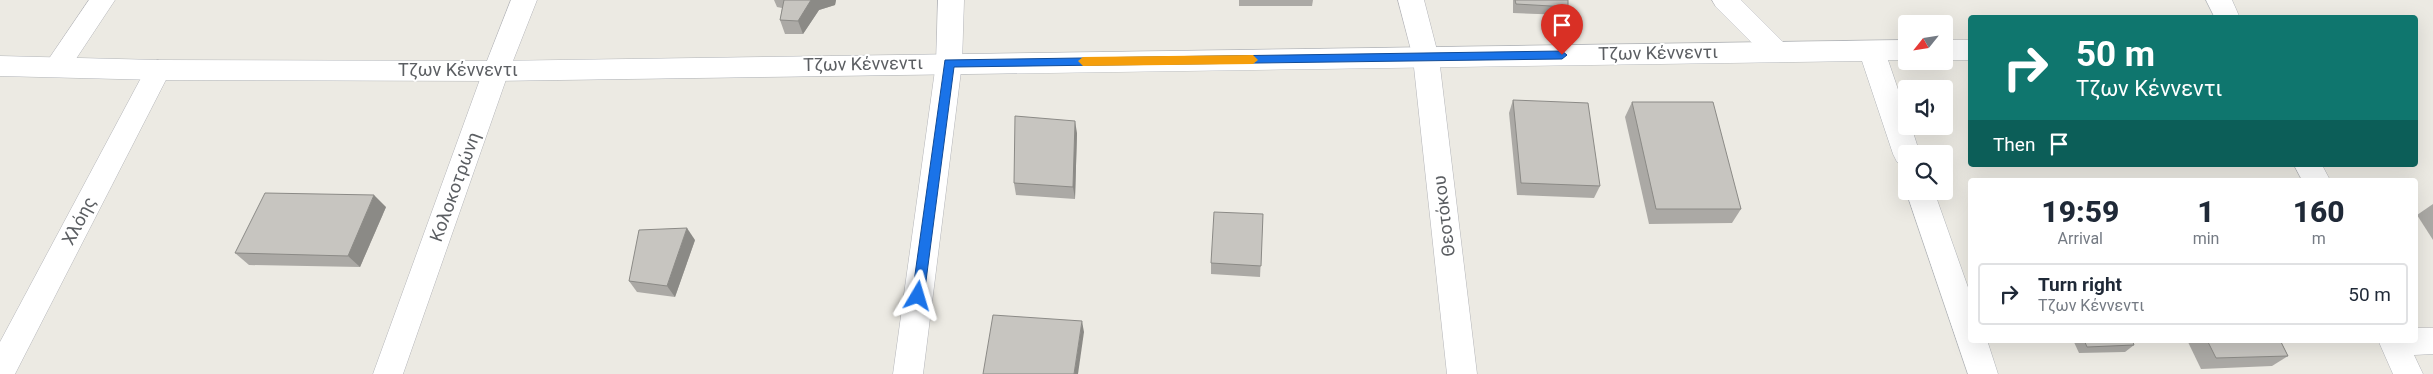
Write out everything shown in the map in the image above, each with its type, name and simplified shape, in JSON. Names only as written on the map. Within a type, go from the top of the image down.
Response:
[{"type":"street","points":[[57,67],[102,0]]},
{"type":"street","name":"Κολοκοτρώνη","points":[[388,374],[496,71],[524,0]]},
{"type":"street","points":[[908,374],[949,63],[951,0]]},
{"type":"street","name":"Θεοτόκου","points":[[1411,0],[1416,9],[1426,58],[1462,374]]},
{"type":"street","points":[[1725,0],[1776,51]]},
{"type":"street","points":[[2219,0],[2226,15]]},
{"type":"street","points":[[1872,50],[1904,145]]},
{"type":"street","name":"Τζων Κέννεντι","points":[[0,66],[158,70],[496,71],[1898,50]]},
{"type":"street","points":[[1953,50],[1968,50]]},
{"type":"street","name":"Χλόης","points":[[0,372],[158,70]]},
{"type":"street","points":[[1923,200],[1968,329]]},
{"type":"street","points":[[2418,342],[2433,342]]},
{"type":"street","points":[[1973,343],[1983,374]]},
{"type":"street","points":[[2394,343],[2408,374]]},
{"type":"building","points":[[784,0],[811,0],[798,21],[780,20]]},
{"type":"building","points":[[1515,0],[1568,0],[1568,7],[1516,4]]},
{"type":"building","points":[[1513,100],[1588,103],[1600,186],[1521,183]]},
{"type":"building","points":[[1632,102],[1713,102],[1741,209],[1656,209]]},
{"type":"building","points":[[1015,116],[1075,121],[1073,187],[1014,183]]},
{"type":"building","points":[[265,193],[374,195],[348,256],[235,253]]},
{"type":"building","points":[[1214,212],[1263,214],[1261,266],[1211,263]]},
{"type":"building","points":[[687,228],[667,286],[629,281],[639,230]]},
{"type":"building","points":[[993,315],[1082,321],[1074,374],[983,374]]},
{"type":"building","points":[[2085,343],[2133,343],[2134,345],[2087,347]]},
{"type":"building","points":[[2208,343],[2282,343],[2288,356],[2216,358]]},
{"type":"slow traffic","points":[[1083,61],[1253,60]]},
{"type":"route","points":[[918,296],[949,63],[1562,55]]}]
